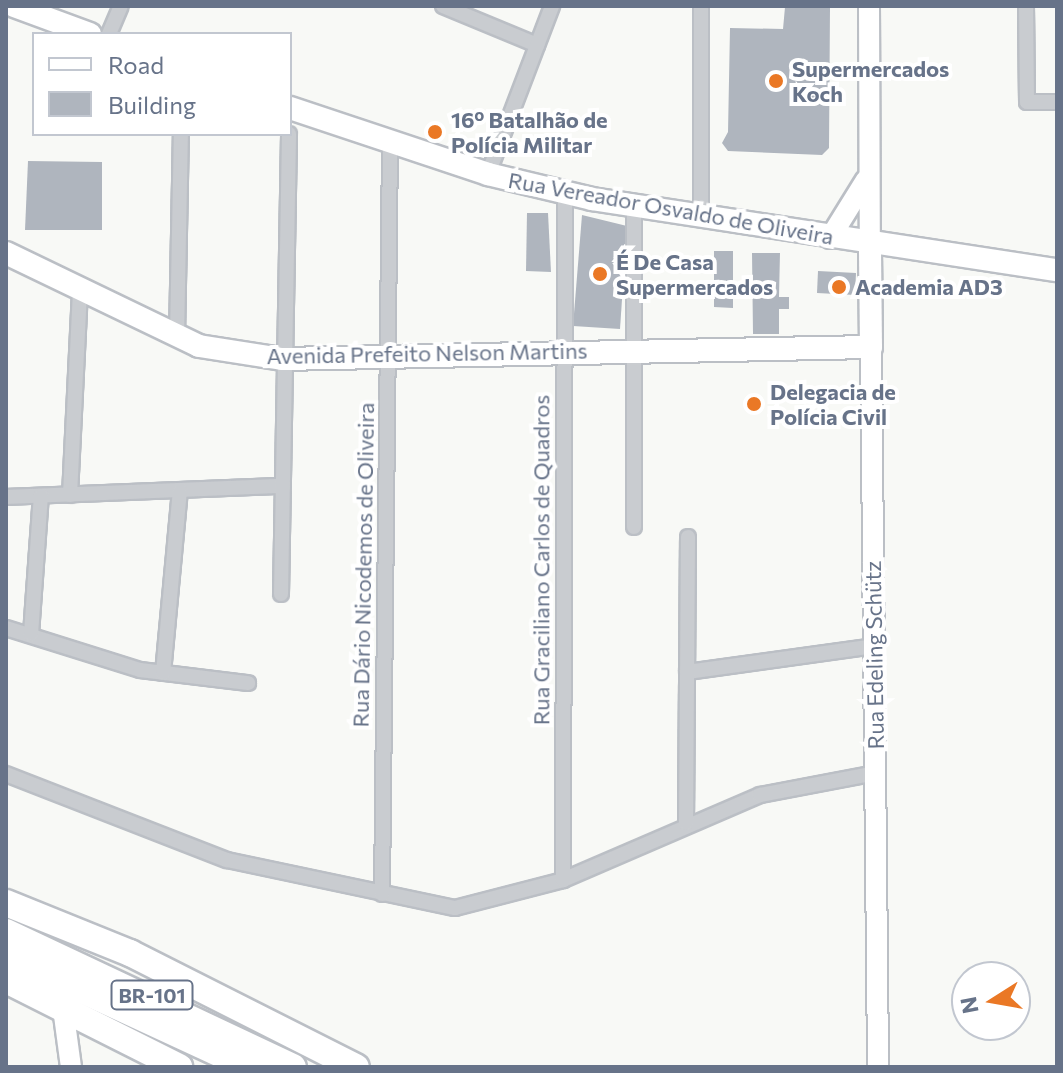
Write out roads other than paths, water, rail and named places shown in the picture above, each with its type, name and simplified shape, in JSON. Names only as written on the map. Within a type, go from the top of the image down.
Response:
[{"type":"highway","points":[[6,903],[139,958],[356,1067]]},
{"type":"highway","name":"BR-101","points":[[6,932],[136,987],[293,1067]]},
{"type":"highway","name":"BR-101","points":[[6,955],[248,1067]]},
{"type":"highway","points":[[6,980],[179,1067]]},
{"type":"highway","points":[[301,1040],[340,1067]]},
{"type":"main road","points":[[14,6],[85,32]]},
{"type":"main road","points":[[869,6],[870,243]]},
{"type":"main road","name":"Rua Vereador Osvaldo de Oliveira","points":[[292,109],[488,174],[565,192],[830,238],[1057,270]]},
{"type":"main road","points":[[830,238],[870,169]]},
{"type":"main road","name":"Rua Edeling Schütz","points":[[870,243],[878,1067]]},
{"type":"main road","name":"Avenida Prefeito Nelson Martins","points":[[6,253],[177,337],[282,359],[563,348],[871,347]]},
{"type":"main road","points":[[63,1008],[71,1067]]},
{"type":"street","points":[[110,32],[121,6]]},
{"type":"street","points":[[443,6],[537,45]]},
{"type":"street","points":[[488,174],[552,6]]},
{"type":"street","points":[[701,6],[701,217]]},
{"type":"street","points":[[1026,6],[1027,102],[1057,102]]},
{"type":"street","points":[[177,337],[181,136]]},
{"type":"street","points":[[281,594],[282,359],[289,136]]},
{"type":"street","name":"Rua Dário Nicodemos de Oliveira","points":[[382,894],[390,141]]},
{"type":"street","name":"Rua Graciliano Carlos de Quadros","points":[[563,880],[565,192]]},
{"type":"street","points":[[634,206],[631,349],[634,527]]},
{"type":"street","points":[[70,495],[80,288]]},
{"type":"street","points":[[6,497],[283,486]]},
{"type":"street","points":[[163,673],[180,491]]},
{"type":"street","points":[[31,634],[41,496]]},
{"type":"street","points":[[686,823],[688,537]]},
{"type":"street","points":[[6,628],[163,673],[248,683]]},
{"type":"street","points":[[687,672],[874,646]]},
{"type":"street","points":[[6,774],[227,860],[382,894],[469,907],[563,880],[686,823],[760,795],[875,773]]},
{"type":"place","name":"Supermercados Koch","points":[[776,81]]},
{"type":"place","name":"16º Batalhão de Polícia Militar","points":[[435,132]]},
{"type":"place","name":"É De Casa Supermercados","points":[[600,274]]},
{"type":"place","name":"Academia AD3","points":[[839,287]]},
{"type":"place","name":"Delegacia de Polícia Civil","points":[[754,404]]}]
